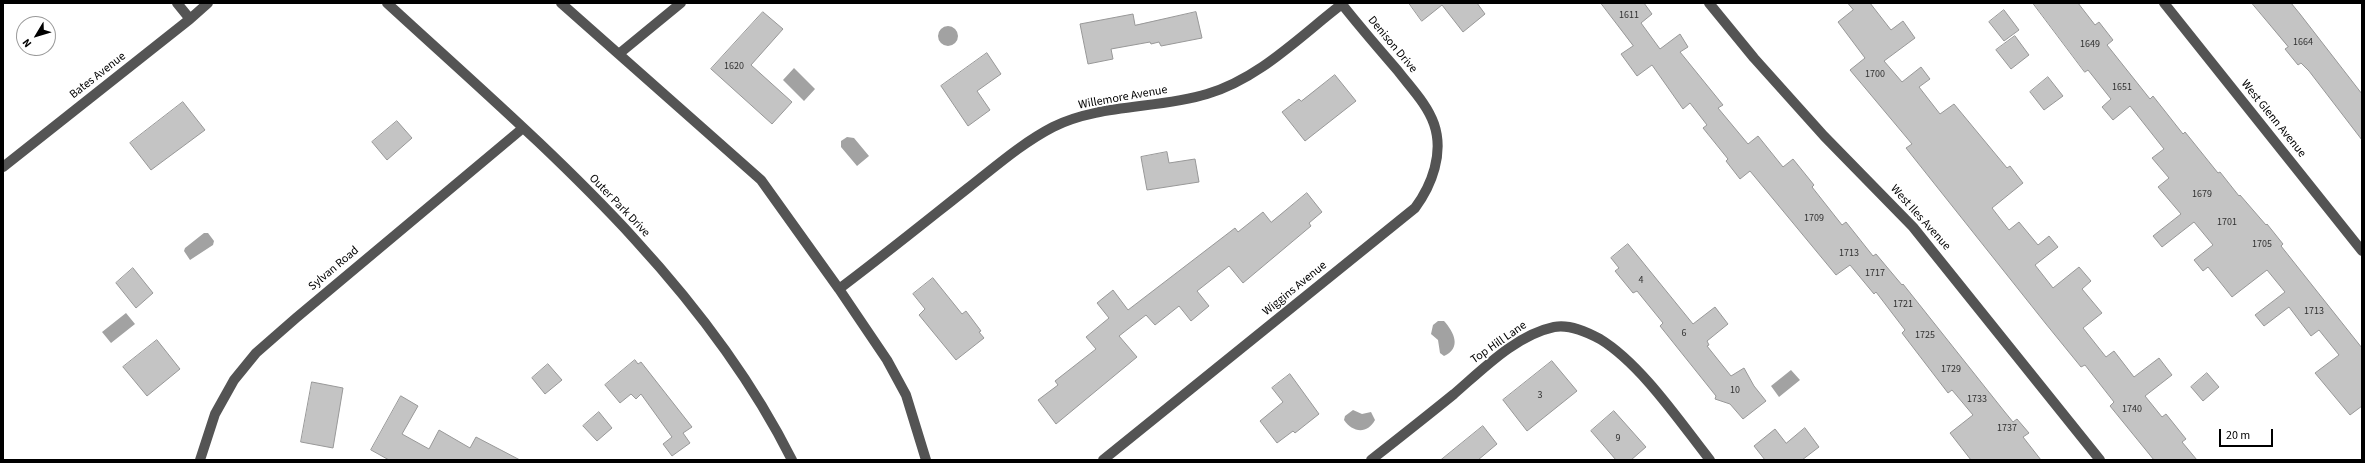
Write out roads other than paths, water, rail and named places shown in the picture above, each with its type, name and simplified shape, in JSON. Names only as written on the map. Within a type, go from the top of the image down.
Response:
[{"type":"street","points":[[177,3],[190,19]]},
{"type":"street","name":"Bates Avenue","points":[[3,167],[190,19],[208,3]]},
{"type":"street","name":"Outer Park Drive","points":[[387,3],[523,128],[589,193],[656,263],[705,323],[752,388],[792,460]]},
{"type":"street","points":[[561,3],[620,53],[761,180],[839,289],[886,360],[906,395],[926,460]]},
{"type":"street","points":[[620,53],[681,3]]},
{"type":"street","name":"West Iles Avenue","points":[[1710,3],[1754,58],[1824,136],[1913,227],[2100,460]]},
{"type":"street","name":"West Glenn Avenue","points":[[2164,3],[2362,251]]},
{"type":"street","name":"Denison Drive","points":[[1341,4],[1424,103]]},
{"type":"street","name":"Willemore Avenue","points":[[839,289],[1009,156],[1054,126],[1088,115],[1172,102],[1206,94],[1231,85],[1274,59],[1341,4]]},
{"type":"street","name":"Wiggins Avenue","points":[[1103,460],[1415,208],[1425,194],[1436,169],[1437,144],[1435,124],[1424,103]]},
{"type":"street","name":"Sylvan Road","points":[[200,460],[215,414],[234,380],[256,353],[523,128]]},
{"type":"street","name":"Top Hill Lane","points":[[1371,460],[1501,355],[1537,332],[1556,327],[1571,327],[1584,331],[1601,340],[1622,356],[1653,389],[1710,460]]}]
